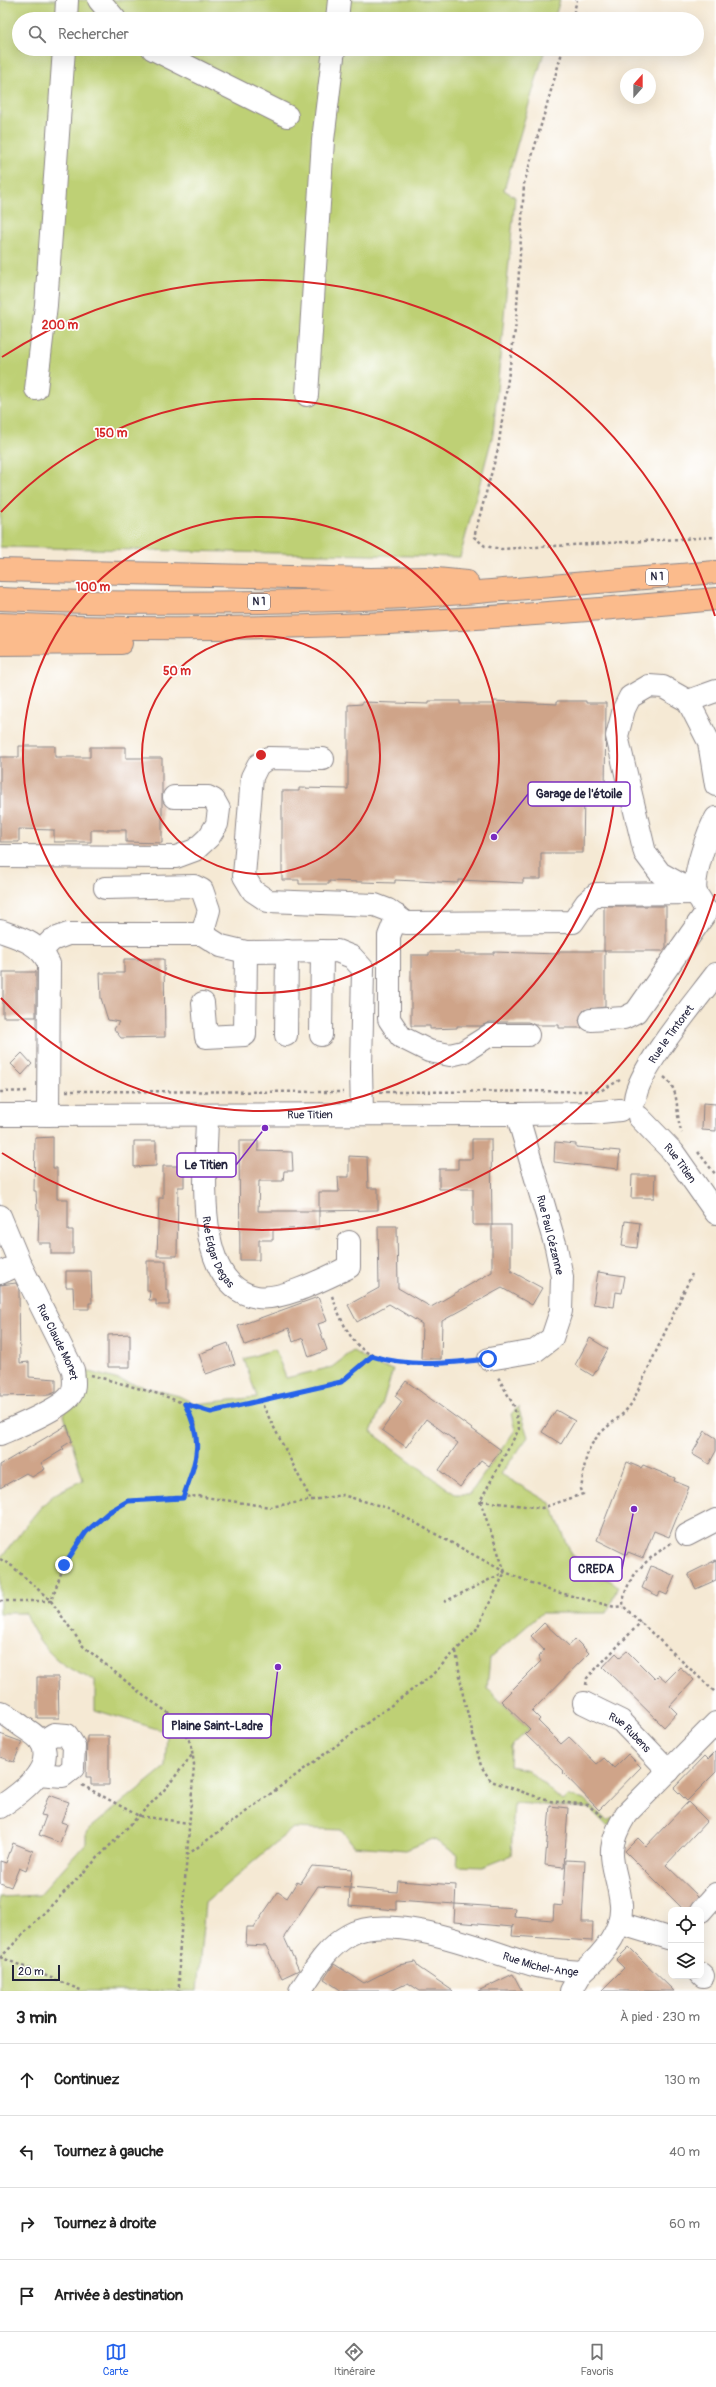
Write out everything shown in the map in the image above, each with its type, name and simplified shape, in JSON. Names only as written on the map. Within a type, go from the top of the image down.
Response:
[{"type":"highway","points":[[0,570],[372,579],[426,578],[518,588]]},
{"type":"highway","name":"N 1","points":[[0,599],[201,603],[336,600],[518,588],[716,572]]},
{"type":"highway","points":[[0,624],[66,627],[249,629],[436,621],[716,599]]},
{"type":"highway","points":[[0,644],[206,642],[249,629]]},
{"type":"street","points":[[66,12],[67,0]]},
{"type":"street","points":[[99,0],[109,12]]},
{"type":"street","points":[[338,12],[339,0]]},
{"type":"street","points":[[36,389],[46,305],[64,56]]},
{"type":"street","points":[[167,56],[287,116]]},
{"type":"street","points":[[307,395],[323,140],[333,56]]},
{"type":"street","points":[[706,907],[660,873],[645,853],[617,736],[624,709],[630,697],[649,686],[663,687],[688,701],[708,742],[714,761],[716,785]]},
{"type":"street","points":[[688,701],[716,691]]},
{"type":"street","points":[[323,759],[268,758],[258,765],[252,776],[244,876],[253,891],[268,901],[375,905],[397,916],[406,923],[573,922],[586,903],[596,894],[706,907]]},
{"type":"street","points":[[0,856],[176,857],[194,850],[209,837],[217,824],[219,809],[214,800],[208,797],[174,797]]},
{"type":"street","points":[[706,907],[696,877],[710,827],[716,818]]},
{"type":"street","points":[[104,888],[194,886],[202,890],[209,910],[202,934]]},
{"type":"street","points":[[591,1020],[624,1018],[636,1012],[706,907]]},
{"type":"street","points":[[397,916],[389,936],[389,1019],[401,1037],[429,1051],[450,1055],[463,1052],[490,1035],[528,1035]]},
{"type":"street","points":[[0,931],[28,940],[46,955],[49,964],[46,1091],[48,1115]]},
{"type":"street","points":[[40,951],[52,940],[68,934],[202,934],[221,946],[246,952],[337,951],[352,957],[363,970],[362,1103]]},
{"type":"street","points":[[286,1035],[287,951]]},
{"type":"street","points":[[321,1035],[322,951]]},
{"type":"street","points":[[203,1003],[206,1037],[245,1035],[246,952]]},
{"type":"street","name":"Rue le Tintoret","points":[[631,1109],[636,1092],[649,1065],[713,984]]},
{"type":"street","name":"Rue Titien","points":[[0,1115],[207,1115],[362,1103],[517,1114],[591,1113],[631,1109],[673,1152],[716,1213]]},
{"type":"street","name":"Rue Paul Cézanne","points":[[488,1359],[535,1351],[552,1338],[561,1311],[562,1277],[556,1248],[517,1114]]},
{"type":"street","name":"Rue Edgar Degas","points":[[207,1115],[206,1221],[212,1250],[219,1267],[231,1284],[242,1292],[258,1297],[283,1294],[349,1267],[349,1242]]},
{"type":"street","name":"Rue Claude Monet","points":[[0,1216],[20,1264],[73,1370],[74,1385],[69,1397],[23,1424],[0,1434]]},
{"type":"street","points":[[0,1273],[20,1264]]},
{"type":"street","points":[[687,1535],[716,1520]]},
{"type":"street","name":"Rue Rubens","points":[[584,1703],[621,1721],[669,1771]]},
{"type":"street","points":[[0,1712],[37,1738],[42,1764],[38,1774],[32,1781],[0,1807]]},
{"type":"street","name":"Rue Michel-Ange","points":[[300,1991],[319,1961],[335,1944],[350,1934],[387,1926],[410,1928],[538,1966],[562,1971],[582,1972],[595,1961],[613,1936],[619,1923],[621,1905],[611,1860],[613,1840],[617,1828],[626,1814],[716,1723]]},
{"type":"street","points":[[37,1738],[60,1733],[67,1735],[72,1740],[74,1746],[73,1768],[63,1776],[38,1774]]},
{"type":"street","points":[[704,1908],[716,1894]]},
{"type":"street","points":[[619,1923],[668,1938]]},
{"type":"street","points":[[570,1991],[582,1972]]},
{"type":"path","points":[[574,12],[577,0]]},
{"type":"path","points":[[561,56],[524,184],[515,331],[498,449],[474,537],[485,546],[501,550],[716,537]]},
{"type":"path","points":[[649,1065],[670,1082],[677,1096],[681,1132],[686,1138]]},
{"type":"path","points":[[0,1092],[46,1091],[362,1103],[600,1091],[623,1077]]},
{"type":"path","points":[[696,1150],[716,1174]]},
{"type":"path","points":[[480,1501],[542,1508],[583,1494],[581,1489],[587,1453],[594,1440],[627,1412],[633,1402],[692,1274]]},
{"type":"path","points":[[187,1855],[431,1676],[476,1630],[505,1572],[480,1501],[520,1429],[514,1406],[488,1359],[446,1363],[413,1363],[386,1360],[372,1356],[356,1343],[345,1328],[324,1278]]},
{"type":"path","points":[[73,1370],[162,1395],[211,1412],[341,1382],[372,1356]]},
{"type":"path","points":[[260,1400],[311,1500]]},
{"type":"path","points":[[183,1498],[197,1458],[195,1423],[185,1404]]},
{"type":"path","points":[[51,1601],[64,1565],[86,1532],[109,1512],[128,1501],[198,1496],[270,1507],[342,1495],[388,1508],[505,1572],[549,1590],[615,1607],[623,1606],[716,1692]]},
{"type":"path","points":[[623,1606],[624,1597],[628,1587],[647,1559],[671,1542],[687,1535]]},
{"type":"path","points":[[0,1559],[12,1566],[51,1601],[83,1646],[144,1696],[176,1718],[191,1744],[194,1764],[178,1991]]},
{"type":"path","points":[[444,1602],[505,1572]]},
{"type":"path","points":[[0,1601],[51,1601]]},
{"type":"path","points":[[584,1703],[587,1678],[641,1622]]},
{"type":"path","points":[[456,1651],[463,1695],[481,1766],[491,1781],[550,1801],[588,1806],[617,1828]]},
{"type":"path","points":[[83,1991],[0,1958],[166,1788],[192,1754]]},
{"type":"path","points":[[63,1776],[139,1816],[189,1824]]},
{"type":"green space","points":[[0,0],[560,0],[556,12],[12,12],[12,56],[543,56],[504,190],[515,197],[493,434],[460,557],[0,547]]},
{"type":"green space","points":[[275,1349],[286,1378],[332,1367],[353,1351],[380,1367],[393,1369],[382,1405],[371,1432],[455,1494],[470,1494],[515,1430],[511,1414],[518,1407],[528,1437],[501,1474],[550,1503],[572,1555],[618,1586],[607,1613],[542,1613],[490,1658],[487,1688],[529,1729],[511,1747],[510,1766],[528,1770],[562,1801],[568,1796],[585,1800],[607,1821],[614,1817],[608,1827],[589,1808],[514,1803],[511,1856],[483,1867],[457,1866],[458,1855],[433,1839],[406,1850],[353,1846],[342,1830],[293,1828],[205,1903],[197,1991],[0,1991],[0,1897],[39,1895],[86,1843],[86,1832],[165,1767],[167,1732],[95,1710],[95,1680],[71,1669],[52,1655],[37,1636],[25,1613],[0,1613],[0,1558],[42,1506],[60,1491],[83,1480],[64,1415],[82,1370],[179,1396],[195,1404],[257,1397],[244,1359]]},
{"type":"building","points":[[429,701],[460,701],[460,704],[494,704],[494,701],[557,704],[557,701],[606,703],[605,791],[588,791],[588,794],[584,794],[583,853],[541,853],[541,879],[523,879],[523,883],[458,880],[458,883],[395,880],[395,883],[329,881],[329,884],[299,884],[299,880],[282,880],[282,791],[299,791],[299,788],[348,789],[348,705],[362,704],[362,702],[429,704]]},
{"type":"building","points":[[19,746],[55,746],[55,757],[90,757],[90,747],[126,747],[126,758],[162,758],[162,843],[126,842],[126,830],[91,830],[91,842],[54,842],[54,830],[19,829],[19,842],[0,842],[0,757],[19,757]]},
{"type":"building","points":[[604,906],[666,906],[666,947],[663,951],[604,951]]},
{"type":"building","points":[[559,951],[605,951],[605,1007],[584,1010],[579,1020],[582,1028],[559,1028],[559,1025],[535,1025],[528,1022],[490,1022],[481,1026],[457,1026],[457,1028],[430,1029],[430,1026],[411,1026],[411,955],[429,955],[429,952],[460,952],[460,954],[494,954],[494,952],[559,954]]},
{"type":"building","points":[[124,959],[164,959],[165,1037],[121,1038],[114,1029],[119,1022],[108,1020],[101,998],[100,973],[124,973]]},
{"type":"building","points":[[3,972],[36,972],[36,1017],[3,1017]]},
{"type":"building","points":[[22,1053],[32,1064],[22,1075],[11,1064]]},
{"type":"building","points":[[703,1103],[716,1104],[716,1131],[702,1130]]},
{"type":"building","points":[[53,1137],[53,1168],[57,1168],[57,1199],[68,1199],[68,1230],[73,1230],[73,1254],[51,1254],[51,1243],[38,1243],[39,1211],[37,1210],[36,1191],[34,1191],[35,1138]]},
{"type":"building","points":[[472,1139],[491,1139],[492,1225],[473,1225],[473,1189],[439,1189],[439,1169],[458,1169],[458,1159],[472,1159]]},
{"type":"building","points":[[134,1141],[156,1141],[156,1166],[134,1167]]},
{"type":"building","points":[[239,1141],[258,1141],[258,1151],[292,1152],[293,1171],[284,1171],[283,1181],[259,1181],[258,1211],[319,1211],[319,1229],[305,1228],[273,1230],[273,1240],[259,1240],[259,1260],[240,1260]]},
{"type":"building","points":[[555,1142],[576,1144],[576,1147],[620,1151],[618,1169],[554,1162]]},
{"type":"building","points":[[349,1156],[367,1157],[368,1188],[378,1188],[378,1210],[319,1211],[319,1192],[339,1192],[338,1177],[349,1177]]},
{"type":"building","points":[[163,1166],[184,1166],[184,1187],[178,1187],[177,1256],[157,1256],[159,1198],[163,1198]]},
{"type":"building","points":[[632,1175],[655,1175],[654,1198],[631,1198]]},
{"type":"building","points":[[625,1221],[640,1223],[637,1248],[622,1246]]},
{"type":"building","points":[[492,1225],[511,1225],[511,1271],[542,1288],[532,1305],[502,1288],[442,1321],[441,1359],[421,1359],[422,1324],[389,1304],[357,1322],[348,1305],[379,1288],[378,1226],[397,1226],[398,1288],[431,1307],[492,1272]]},
{"type":"building","points":[[147,1261],[166,1261],[166,1290],[169,1290],[169,1305],[156,1305],[156,1300],[149,1300],[150,1291],[147,1291]]},
{"type":"building","points":[[66,1271],[91,1271],[92,1303],[89,1303],[89,1309],[74,1309],[73,1287],[66,1287]]},
{"type":"building","points":[[598,1272],[625,1276],[622,1293],[616,1292],[614,1307],[593,1304]]},
{"type":"building","points":[[16,1283],[19,1289],[20,1363],[29,1362],[29,1377],[56,1379],[56,1392],[49,1395],[0,1396],[0,1285]]},
{"type":"building","points":[[318,1297],[327,1321],[318,1324],[327,1350],[309,1357],[303,1338],[293,1342],[289,1328],[245,1345],[238,1326]]},
{"type":"building","points":[[130,1334],[130,1367],[108,1367],[108,1335]]},
{"type":"building","points":[[590,1338],[608,1349],[593,1376],[575,1365]]},
{"type":"building","points":[[228,1343],[235,1364],[206,1374],[199,1354]]},
{"type":"building","points":[[406,1381],[501,1450],[489,1466],[481,1460],[460,1487],[439,1470],[458,1443],[426,1419],[406,1447],[382,1430],[402,1402],[395,1396]]},
{"type":"building","points":[[556,1410],[575,1421],[561,1444],[542,1432]]},
{"type":"building","points":[[67,1425],[72,1441],[62,1447],[64,1449],[41,1463],[45,1469],[32,1477],[26,1473],[0,1488],[0,1465]]},
{"type":"building","points":[[705,1431],[716,1438],[716,1451],[709,1464],[692,1454]]},
{"type":"building","points":[[627,1462],[641,1468],[643,1465],[675,1478],[674,1481],[689,1487],[669,1537],[654,1531],[643,1558],[628,1552],[627,1555],[597,1540]]},
{"type":"building","points":[[716,1560],[716,1580],[696,1589],[688,1574]]},
{"type":"building","points":[[651,1566],[675,1576],[667,1595],[660,1592],[658,1596],[642,1588]]},
{"type":"building","points":[[544,1623],[569,1646],[575,1639],[589,1653],[532,1711],[540,1719],[538,1721],[561,1744],[569,1737],[597,1764],[604,1758],[614,1768],[628,1754],[641,1767],[599,1810],[562,1772],[563,1771],[525,1734],[530,1729],[501,1701],[541,1661],[538,1657],[544,1650],[531,1636]]},
{"type":"building","points":[[627,1651],[655,1679],[659,1675],[666,1681],[680,1667],[694,1680],[670,1706],[677,1713],[664,1727],[603,1667],[616,1653],[620,1657]]},
{"type":"building","points":[[37,1677],[58,1677],[59,1718],[37,1718]]},
{"type":"building","points":[[0,1734],[22,1742],[14,1762],[0,1757]]},
{"type":"building","points":[[87,1736],[109,1736],[109,1785],[91,1785],[91,1777],[86,1777]]},
{"type":"building","points":[[716,1751],[716,1772],[687,1801],[674,1788],[705,1756],[708,1759]]},
{"type":"building","points":[[49,1795],[69,1802],[61,1822],[67,1824],[60,1843],[39,1835],[46,1816],[41,1815]]},
{"type":"building","points":[[688,1802],[707,1821],[666,1865],[698,1896],[691,1907],[681,1907],[625,1851],[638,1838],[646,1846]]},
{"type":"building","points":[[550,1806],[568,1808],[564,1867],[545,1865]]},
{"type":"building","points":[[13,1843],[33,1851],[26,1871],[19,1868],[11,1887],[0,1883],[0,1861],[6,1863]]},
{"type":"building","points":[[566,1860],[585,1861],[582,1922],[593,1922],[592,1941],[512,1936],[513,1927],[454,1922],[455,1904],[515,1908],[514,1917],[553,1920],[554,1905],[563,1906]]},
{"type":"building","points":[[312,1866],[352,1869],[350,1888],[318,1886],[284,1937],[299,1970],[282,1978],[266,1946],[246,1945],[247,1927],[254,1927],[278,1892],[287,1898],[297,1882],[300,1884]]},
{"type":"building","points":[[398,1881],[456,1885],[455,1904],[396,1900],[396,1910],[349,1906],[350,1888],[397,1892]]},
{"type":"building","points":[[629,1947],[674,1991],[601,1991],[624,1968],[616,1960]]},
{"type":"building","points":[[415,1962],[418,1967],[453,1991],[420,1991],[408,1983],[391,1991],[342,1991],[324,1979],[334,1964],[364,1983],[399,1965]]},
{"type":"building","points":[[513,1974],[522,1991],[478,1991]]},
{"type":"place","name":"Garage de l'étoile","points":[[494,837]]},
{"type":"place","name":"Le Titien","points":[[265,1128]]},
{"type":"place","name":"CREDA","points":[[634,1509]]},
{"type":"place","name":"Plaine Saint-Ladre","points":[[278,1667]]},
{"type":"route","points":[[64,1565],[86,1532],[109,1512],[128,1501],[183,1498],[197,1458],[195,1423],[185,1404],[211,1412],[341,1382],[372,1356],[386,1360],[413,1363],[446,1363],[488,1359]]}]
